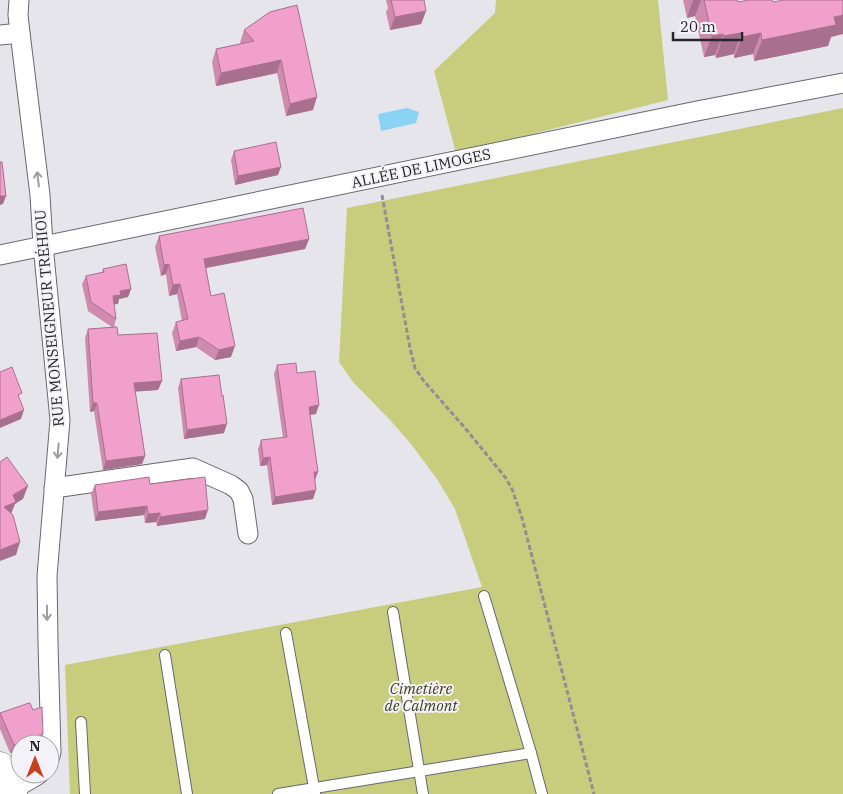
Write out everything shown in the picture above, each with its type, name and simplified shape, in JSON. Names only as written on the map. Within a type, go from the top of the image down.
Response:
[{"type":"street","name":"RUE MONSEIGNEUR TRÉHIOU","points":[[19,0],[20,32],[40,195],[43,246],[60,420],[47,576],[51,734]]},
{"type":"street","points":[[0,35],[20,32]]},
{"type":"street","name":"ALLÉE DE LIMOGES","points":[[0,255],[688,113],[843,83]]},
{"type":"street","points":[[54,488],[193,468],[231,485],[239,491],[243,499],[248,534]]},
{"type":"lane","points":[[484,596],[542,794]]},
{"type":"lane","points":[[393,612],[423,794]]},
{"type":"lane","points":[[286,633],[315,791]]},
{"type":"lane","points":[[165,654],[187,794]]},
{"type":"lane","points":[[81,722],[85,794]]},
{"type":"lane","points":[[278,794],[315,791],[419,771],[531,753]]},
{"type":"path","points":[[379,177],[415,368],[505,477],[512,489],[522,518],[594,794]]},
{"type":"green space","points":[[496,0],[658,0],[668,100],[456,153],[434,71],[495,13]]},
{"type":"green space","name":"Cimetière de Calmont","points":[[843,108],[843,794],[70,794],[65,665],[482,587],[455,509],[437,479],[411,444],[353,382],[339,362],[347,208]]},
{"type":"water","points":[[407,108],[419,112],[416,123],[381,131],[378,114]]},
{"type":"building","points":[[391,0],[424,0],[426,11],[395,17]]},
{"type":"building","points":[[704,0],[737,0],[738,2],[772,0],[773,2],[784,0],[843,0],[843,15],[834,17],[836,25],[762,40],[761,33],[742,37],[741,33],[712,36]]},
{"type":"building","points":[[297,5],[317,97],[290,104],[281,60],[221,73],[216,49],[254,41],[244,30],[270,12]]},
{"type":"building","points":[[276,142],[281,167],[238,176],[234,151]]},
{"type":"building","points":[[0,162],[2,162],[6,196],[0,196]]},
{"type":"building","points":[[303,208],[309,239],[204,259],[211,296],[224,293],[235,346],[219,350],[199,337],[180,341],[176,322],[188,319],[180,284],[173,285],[169,264],[164,265],[159,236]]},
{"type":"building","points":[[126,264],[131,289],[120,291],[121,295],[113,296],[116,319],[91,302],[86,276],[104,272],[103,269]]},
{"type":"building","points":[[117,327],[118,335],[157,333],[162,381],[134,383],[145,456],[106,461],[97,403],[93,403],[88,329]]},
{"type":"building","points":[[296,363],[297,373],[315,371],[319,405],[309,407],[318,472],[314,472],[316,490],[275,497],[270,457],[263,458],[261,440],[287,437],[277,365]]},
{"type":"building","points":[[12,367],[22,393],[18,395],[24,410],[0,420],[0,372]]},
{"type":"building","points":[[219,375],[227,424],[187,430],[181,379]]},
{"type":"building","points":[[7,457],[28,486],[13,495],[16,502],[4,507],[13,515],[20,542],[0,550],[0,462]]},
{"type":"building","points":[[149,477],[150,484],[205,477],[208,510],[160,517],[160,513],[148,514],[147,506],[98,512],[95,485]]},
{"type":"building","points":[[30,703],[33,710],[42,707],[43,734],[10,734],[10,736],[0,713]]}]
